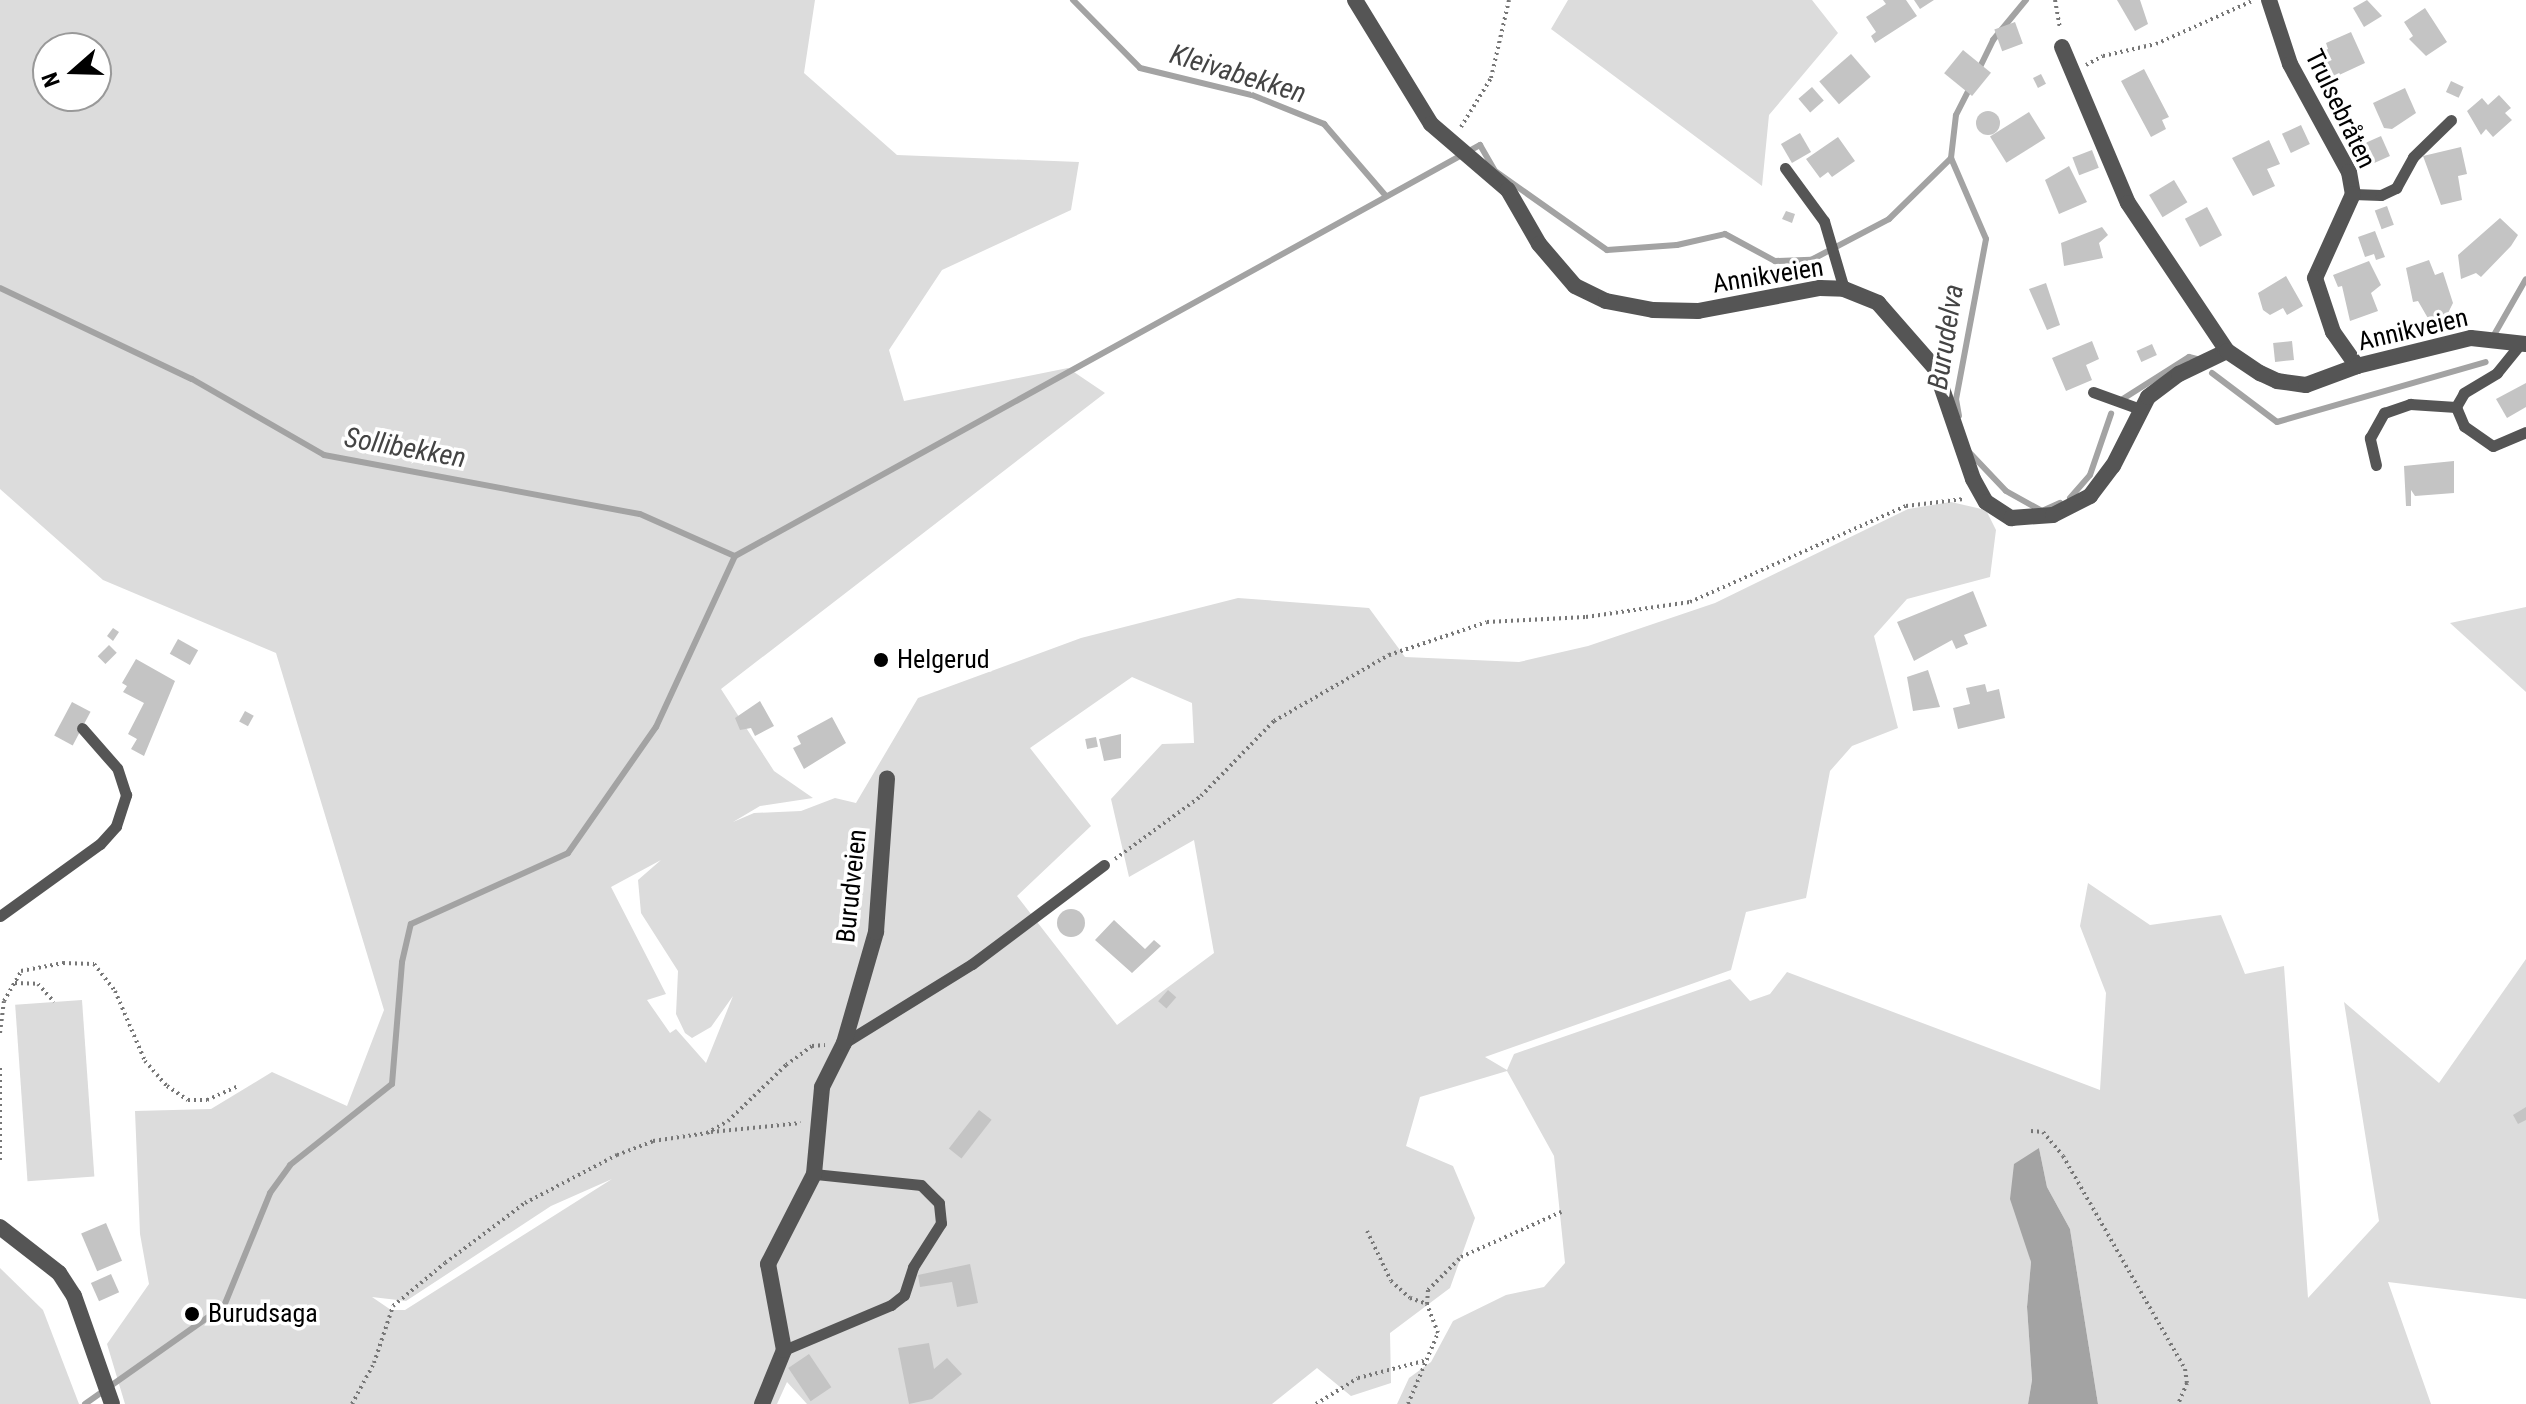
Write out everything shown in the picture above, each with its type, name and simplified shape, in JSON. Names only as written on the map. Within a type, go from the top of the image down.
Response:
[{"type":"street","name":"Annikveien","points":[[1355,0],[1412,96],[1450,145],[1508,190],[1553,263],[1575,286],[1606,301],[1698,311],[1798,291],[1844,289],[1878,303],[1919,344],[1945,389],[1973,479],[1986,502]]},
{"type":"street","name":"Trulsebråten","points":[[2269,0],[2290,64],[2349,172],[2353,194],[2315,278],[2333,332],[2357,366]]},
{"type":"street","name":"Annikveien","points":[[2062,47],[2128,203],[2227,351],[2268,377],[2293,385],[2437,345],[2491,338],[2521,343]]},
{"type":"street","points":[[1986,502],[2011,518],[2036,519],[2073,507],[2103,481],[2140,409],[2162,385],[2227,351]]},
{"type":"street","name":"Burudveien","points":[[784,1350],[768,1264],[814,1174],[822,1087],[844,1043],[876,932],[887,778]]},
{"type":"street","points":[[0,1227],[59,1273],[87,1322],[112,1402]]},
{"type":"street","points":[[762,1404],[784,1350]]},
{"type":"lane","points":[[2353,194],[2381,195],[2396,188],[2413,157],[2451,120]]},
{"type":"lane","points":[[1785,168],[1816,207],[1831,237],[1844,289]]},
{"type":"lane","points":[[2456,407],[2464,393],[2497,373],[2521,343]]},
{"type":"lane","points":[[2093,392],[2140,409]]},
{"type":"lane","points":[[2376,465],[2370,438],[2384,413],[2410,404],[2456,407]]},
{"type":"lane","points":[[2456,407],[2464,426],[2493,446],[2526,432]]},
{"type":"lane","points":[[0,916],[100,844],[116,826],[126,795],[117,768],[82,728]]},
{"type":"lane","points":[[844,1043],[1023,927],[1104,865]]},
{"type":"lane","points":[[784,1350],[891,1305],[904,1295],[913,1267],[941,1223],[939,1203],[921,1185],[814,1174]]},
{"type":"path","points":[[1450,145],[1491,78],[1509,0]]},
{"type":"path","points":[[2055,0],[2062,47]]},
{"type":"path","points":[[2073,73],[2103,56],[2156,44],[2213,15],[2258,0]]},
{"type":"path","points":[[1104,865],[1139,846],[1201,796],[1274,721],[1389,655],[1487,622],[1586,617],[1690,602],[1906,506],[1951,498],[1986,502]]},
{"type":"path","points":[[0,1033],[4,1001],[21,971],[63,963],[94,964],[115,991],[145,1061],[167,1086],[188,1100],[207,1100],[239,1086]]},
{"type":"path","points":[[15,983],[38,984],[54,1002]]},
{"type":"path","points":[[707,1133],[812,1046],[844,1043]]},
{"type":"path","points":[[0,1068],[0,1160]]},
{"type":"path","points":[[352,1404],[374,1363],[393,1306],[525,1203],[617,1155],[653,1141],[819,1120]]},
{"type":"path","points":[[2031,1131],[2043,1132],[2063,1156],[2185,1369],[2187,1383],[2178,1404]]},
{"type":"path","points":[[1408,1404],[1438,1333],[1427,1304],[1428,1290],[1461,1257],[1561,1212]]},
{"type":"path","points":[[1367,1231],[1391,1281],[1410,1298],[1427,1304]]},
{"type":"path","points":[[1316,1404],[1358,1378],[1428,1360]]},
{"type":"shaded area","points":[[0,0],[815,0],[804,73],[897,155],[1079,162],[1071,210],[942,270],[889,350],[904,401],[1068,368],[1105,393],[721,689],[774,771],[813,798],[760,806],[733,822],[754,813],[801,811],[835,798],[856,803],[918,698],[1081,638],[1238,598],[1369,608],[1405,657],[1519,662],[1588,646],[1715,603],[1908,509],[1951,502],[1986,510],[1996,530],[1990,577],[1907,599],[1874,636],[1898,728],[1852,746],[1830,771],[1806,898],[1746,912],[1731,970],[1485,1057],[1507,1070],[1514,1054],[1730,979],[1750,1001],[1770,994],[1787,972],[2100,1090],[2106,993],[2080,926],[2088,883],[2150,925],[2221,915],[2245,974],[2284,966],[2308,1298],[2379,1221],[2344,1002],[2439,1083],[2526,959],[2526,1299],[2388,1282],[2431,1404],[2098,1404],[2070,1229],[2047,1187],[2039,1148],[2025,1239],[2031,1262],[2027,1307],[2032,1380],[2028,1404],[1397,1404],[1409,1378],[1431,1362],[1453,1321],[1506,1295],[1544,1287],[1565,1263],[1554,1156],[1507,1071],[1420,1097],[1406,1146],[1453,1166],[1475,1218],[1450,1288],[1390,1333],[1391,1383],[1351,1396],[1317,1368],[1272,1404],[807,1404],[787,1382],[777,1404],[125,1404],[107,1344],[149,1284],[140,1234],[135,1111],[211,1109],[272,1072],[347,1106],[384,1010],[276,653],[103,580],[0,489]],"holes":[[[1132,677],[1192,703],[1194,743],[1162,744],[1111,799],[1129,877],[1194,840],[1214,953],[1117,1025],[1017,896],[1091,826],[1030,748]],[[661,860],[638,880],[641,913],[678,971],[676,1014],[685,1033],[692,1038],[711,1027],[733,996],[706,1063],[676,1029],[670,1033],[647,1000],[666,994],[611,887]],[[612,1179],[405,1310],[391,1310],[372,1297],[406,1301],[551,1206]]]},
{"type":"shaded area","points":[[1568,0],[1812,0],[1838,33],[1769,115],[1762,186],[1551,29]]},
{"type":"shaded area","points":[[2526,607],[2526,692],[2450,623]]},
{"type":"shaded area","points":[[82,1000],[94,1177],[28,1181],[15,1005]]},
{"type":"shaded area","points":[[2039,1148],[2047,1187],[2070,1229],[2098,1404],[2028,1404],[2032,1380],[2027,1307],[2031,1262],[2010,1199],[2014,1164]]},
{"type":"shaded area","points":[[0,1268],[43,1310],[79,1404],[0,1404]]},
{"type":"building","points":[[1883,0],[1906,0],[1917,16],[1875,43],[1871,36],[1876,32],[1866,17],[1886,4]]},
{"type":"building","points":[[1914,0],[1934,0],[1920,9]]},
{"type":"building","points":[[2117,0],[2140,0],[2148,24],[2135,31]]},
{"type":"building","points":[[2367,0],[2382,16],[2364,27],[2353,8]]},
{"type":"building","points":[[2425,8],[2447,42],[2426,56],[2409,39],[2413,36],[2404,22]]},
{"type":"building","points":[[2015,22],[2023,44],[2002,51],[1994,30]]},
{"type":"building","points":[[2351,32],[2365,63],[2324,82],[2316,54],[2328,49],[2326,43]]},
{"type":"building","points":[[1963,50],[1991,73],[1972,96],[1944,73]]},
{"type":"building","points":[[1851,54],[1871,77],[1839,104],[1819,82]]},
{"type":"building","points":[[2144,69],[2169,117],[2162,120],[2166,129],[2151,137],[2121,81]]},
{"type":"building","points":[[2041,74],[2046,84],[2038,88],[2033,78]]},
{"type":"building","points":[[2451,81],[2464,87],[2459,98],[2446,92]]},
{"type":"building","points":[[1812,87],[1824,101],[1810,112],[1798,99]]},
{"type":"building","points":[[2405,88],[2416,113],[2392,129],[2384,128],[2373,103]]},
{"type":"building","points":[[2499,95],[2511,108],[2505,113],[2512,120],[2493,137],[2486,129],[2481,135],[2467,111],[2482,98],[2488,105]]},
{"type":"building","points":[[1988,111],[1997,114],[2000,123],[1997,132],[1988,135],[1979,132],[1976,123],[1979,114]]},
{"type":"building","points":[[2029,112],[2045,138],[2006,163],[1990,136]]},
{"type":"building","points":[[2301,125],[2310,144],[2291,153],[2282,134]]},
{"type":"building","points":[[1800,133],[1811,152],[1792,163],[1781,144]]},
{"type":"building","points":[[2381,136],[2390,156],[2365,167],[2356,147]]},
{"type":"building","points":[[1838,137],[1855,161],[1832,177],[1828,172],[1820,178],[1806,159]]},
{"type":"building","points":[[2269,140],[2280,164],[2267,169],[2275,186],[2253,196],[2232,158]]},
{"type":"building","points":[[2461,147],[2467,174],[2458,176],[2462,200],[2441,205],[2423,156]]},
{"type":"building","points":[[2092,150],[2099,168],[2079,175],[2072,158]]},
{"type":"building","points":[[2069,166],[2087,202],[2059,214],[2045,180]]},
{"type":"building","points":[[2174,180],[2187,202],[2163,217],[2149,195]]},
{"type":"building","points":[[2387,206],[2394,225],[2382,229],[2375,210]]},
{"type":"building","points":[[2207,207],[2222,235],[2200,247],[2185,219]]},
{"type":"building","points":[[1786,211],[1795,214],[1792,223],[1782,219]]},
{"type":"building","points":[[2500,218],[2518,235],[2511,246],[2481,277],[2476,273],[2461,279],[2458,255]]},
{"type":"building","points":[[2102,227],[2108,235],[2099,243],[2103,258],[2064,266],[2061,243]]},
{"type":"building","points":[[2375,231],[2385,257],[2376,260],[2374,254],[2365,257],[2358,237]]},
{"type":"building","points":[[2429,260],[2435,275],[2443,272],[2453,303],[2448,313],[2429,320],[2418,301],[2413,302],[2406,268]]},
{"type":"building","points":[[2369,261],[2381,285],[2371,293],[2378,311],[2350,321],[2342,286],[2338,287],[2333,275]]},
{"type":"building","points":[[2286,276],[2303,306],[2287,315],[2283,308],[2270,315],[2263,310],[2258,293]]},
{"type":"building","points":[[2046,283],[2060,325],[2047,330],[2029,289]]},
{"type":"building","points":[[2465,310],[2470,325],[2452,331],[2447,316]]},
{"type":"building","points":[[2092,341],[2099,359],[2086,365],[2092,380],[2066,391],[2052,358]]},
{"type":"building","points":[[2292,341],[2294,360],[2275,362],[2273,343]]},
{"type":"building","points":[[2152,344],[2157,355],[2141,362],[2136,351]]},
{"type":"building","points":[[2526,383],[2526,407],[2507,418],[2496,399]]},
{"type":"building","points":[[2454,461],[2454,493],[2415,496],[2411,490],[2411,506],[2406,506],[2404,466]]},
{"type":"building","points":[[1973,591],[1987,626],[1964,635],[1968,644],[1956,649],[1952,640],[1914,661],[1897,622]]},
{"type":"building","points":[[113,628],[119,632],[113,641],[107,636]]},
{"type":"building","points":[[178,639],[198,650],[190,665],[170,654]]},
{"type":"building","points":[[109,645],[117,653],[105,664],[98,656]]},
{"type":"building","points":[[136,659],[175,681],[144,756],[131,749],[137,739],[128,734],[144,703],[123,692],[127,686],[122,683]]},
{"type":"building","points":[[1928,670],[1940,707],[1913,711],[1907,677]]},
{"type":"building","points":[[1985,684],[1987,692],[1999,689],[2005,718],[1958,729],[1953,708],[1970,704],[1966,688]]},
{"type":"building","points":[[760,701],[774,726],[755,736],[751,728],[740,730],[735,718]]},
{"type":"building","points":[[72,702],[91,712],[73,745],[54,736]]},
{"type":"building","points":[[245,711],[254,716],[248,726],[239,721]]},
{"type":"building","points":[[832,717],[846,743],[804,769],[793,748],[801,744],[797,736]]},
{"type":"building","points":[[1121,734],[1121,758],[1104,761],[1099,739]]},
{"type":"building","points":[[1096,737],[1098,747],[1087,749],[1085,739]]},
{"type":"building","points":[[1071,909],[1081,913],[1085,923],[1081,933],[1071,937],[1061,933],[1057,923],[1061,913]]},
{"type":"building","points":[[1114,920],[1145,949],[1154,940],[1161,946],[1132,973],[1095,940]]},
{"type":"building","points":[[1168,990],[1176,997],[1166,1009],[1158,1001]]},
{"type":"building","points":[[2526,1107],[2526,1120],[2518,1124],[2513,1115]]},
{"type":"building","points":[[979,1110],[992,1120],[961,1158],[949,1149]]},
{"type":"building","points":[[106,1223],[122,1261],[97,1271],[81,1234]]},
{"type":"building","points":[[970,1264],[978,1303],[957,1307],[952,1282],[920,1287],[918,1275]]},
{"type":"building","points":[[111,1274],[119,1292],[99,1301],[91,1283]]},
{"type":"building","points":[[929,1343],[934,1369],[947,1358],[962,1374],[932,1399],[909,1404],[898,1348]]},
{"type":"building","points":[[809,1354],[831,1387],[811,1401],[788,1368]]},
{"type":"waterway","name":"Kleivabekken","points":[[1073,0],[1140,68],[1252,95],[1324,124],[1386,196]]},
{"type":"waterway","points":[[1979,69],[1993,40],[2026,0]]},
{"type":"waterway","points":[[85,1404],[224,1306],[270,1193],[290,1165],[392,1084],[402,962],[411,924],[568,853],[656,727],[735,556],[1480,145],[1495,171],[1607,250],[1677,245],[1725,234],[1775,261],[1811,260],[1889,219],[1951,158],[1956,115],[1970,87]]},
{"type":"waterway","name":"Burudelva","points":[[1951,158],[1986,239],[1956,399],[1959,416]]},
{"type":"waterway","name":"Burudelva","points":[[2494,335],[2526,279]]},
{"type":"waterway","name":"Sollibekken","points":[[0,288],[192,379],[324,455],[640,514],[735,556]]},
{"type":"waterway","name":"Burudelva","points":[[2118,402],[2189,357],[2197,359]]},
{"type":"waterway","name":"Burudelva","points":[[2212,373],[2277,422],[2486,362]]},
{"type":"waterway","name":"Burudelva","points":[[2070,498],[2090,475],[2111,414]]},
{"type":"waterway","name":"Burudelva","points":[[1970,453],[2006,491],[2042,511],[2060,503]]},
{"type":"place","name":"Helgerud","points":[[881,660]]},
{"type":"place","name":"Burudsaga","points":[[192,1314]]}]
